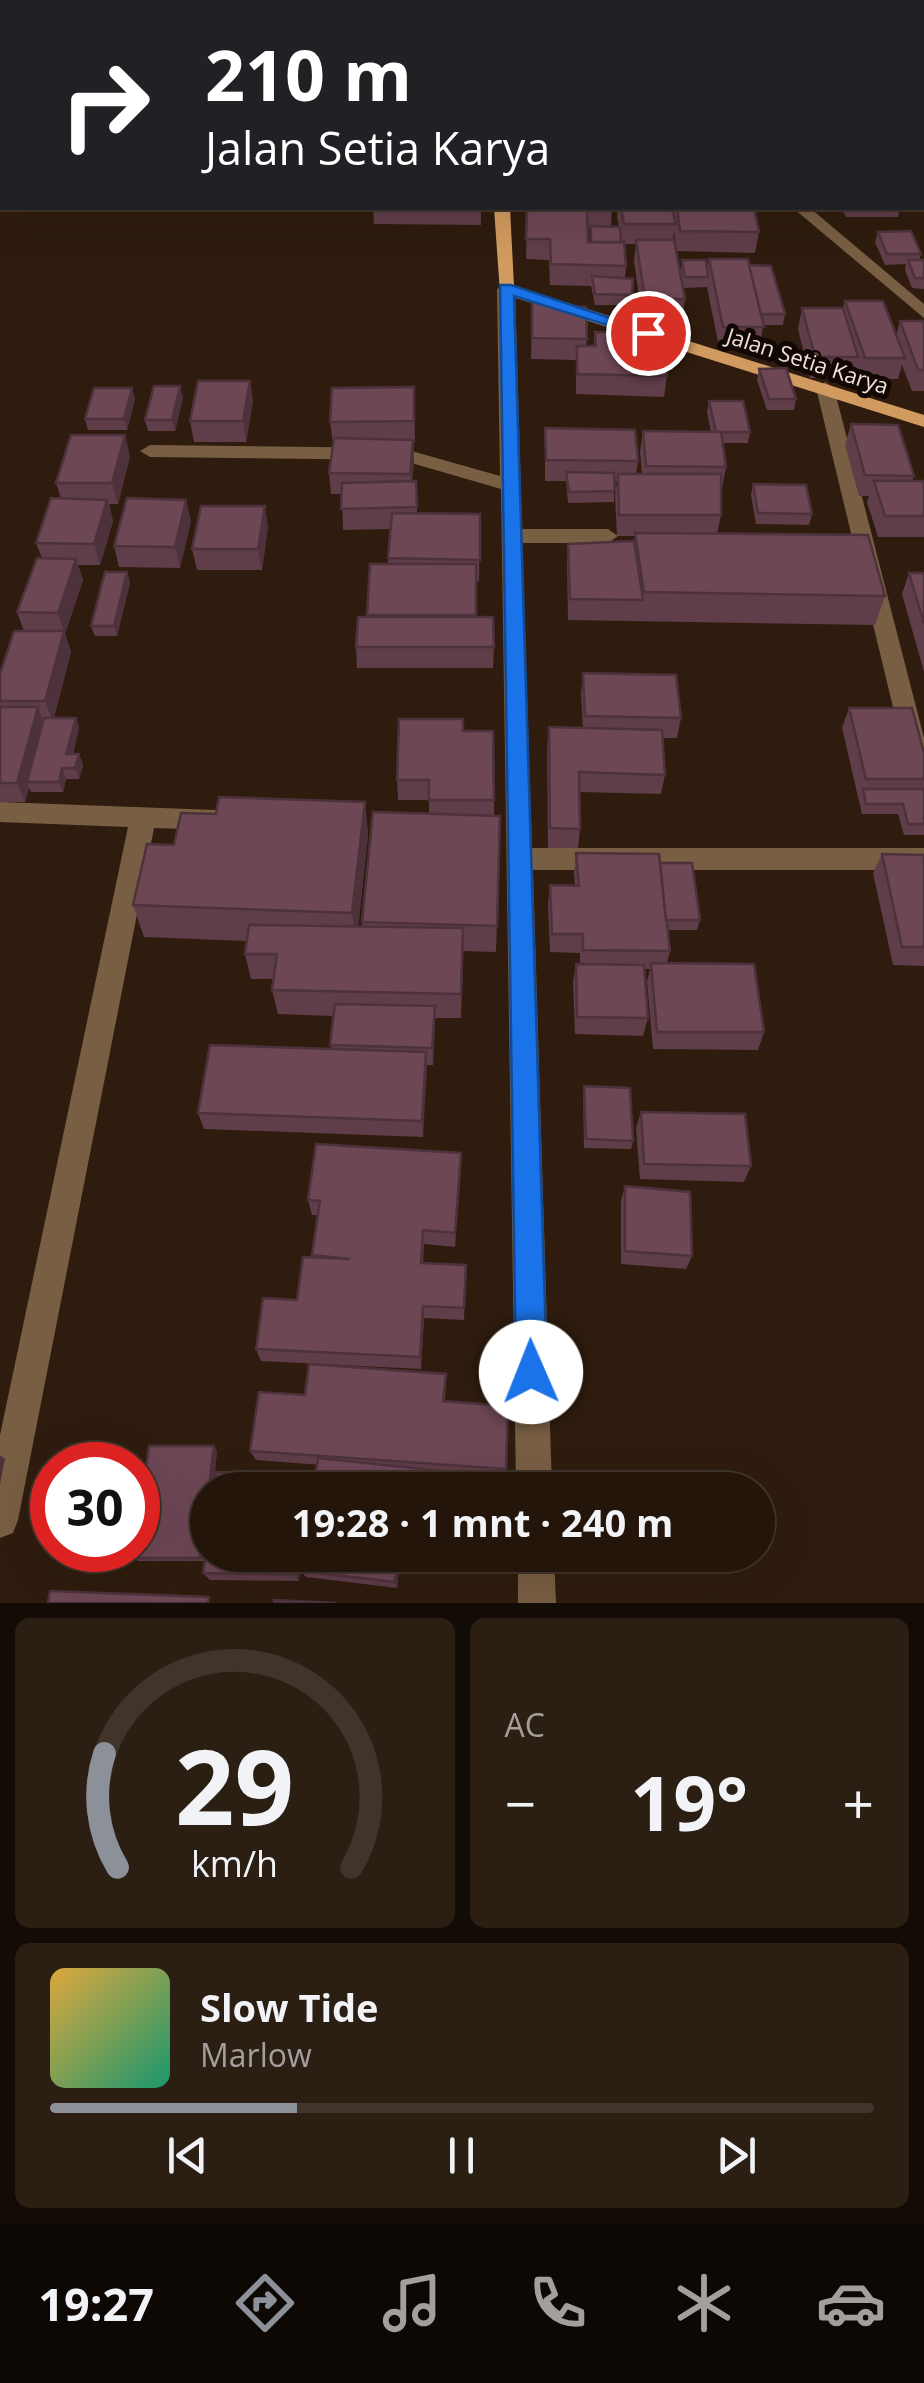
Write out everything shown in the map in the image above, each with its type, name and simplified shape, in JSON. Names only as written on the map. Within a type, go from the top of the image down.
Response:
[{"type":"main road","points":[[502,210],[506,288]]},
{"type":"main road","name":"Jalan Setia Karya","points":[[506,288],[903,414]]},
{"type":"street","points":[[803,210],[924,313]]},
{"type":"street","points":[[506,288],[512,536],[511,841],[533,1472]]},
{"type":"street","points":[[825,388],[924,786]]},
{"type":"street","points":[[903,414],[924,418]]},
{"type":"street","points":[[150,451],[400,454],[421,457],[473,479],[510,485]]},
{"type":"street","points":[[512,536],[608,536]]},
{"type":"street","points":[[0,812],[242,821]]},
{"type":"street","points":[[0,1520],[144,818]]},
{"type":"street","points":[[511,841],[924,859]]},
{"type":"street","points":[[536,1572],[537,1603]]},
{"type":"building","points":[[527,210],[587,210],[588,242],[624,242],[626,266],[551,264],[550,239],[526,239]]},
{"type":"building","points":[[621,210],[672,210],[676,224],[624,224]]},
{"type":"building","points":[[677,210],[754,210],[759,232],[680,231]]},
{"type":"building","points":[[591,226],[620,227],[621,242],[591,242]]},
{"type":"building","points":[[911,231],[921,254],[887,254],[878,232]]},
{"type":"building","points":[[636,240],[674,240],[685,299],[645,299]]},
{"type":"building","points":[[709,259],[748,259],[764,327],[723,327]]},
{"type":"building","points":[[682,260],[706,260],[708,277],[685,277]]},
{"type":"building","points":[[908,260],[924,260],[924,278],[915,278]]},
{"type":"building","points":[[749,265],[771,266],[785,314],[761,314]]},
{"type":"building","points":[[592,276],[633,279],[632,295],[595,294]]},
{"type":"building","points":[[532,300],[557,300],[557,306],[586,307],[587,339],[532,338]]},
{"type":"building","points":[[845,301],[883,301],[905,358],[865,358]]},
{"type":"building","points":[[802,308],[843,308],[858,357],[815,357]]},
{"type":"building","points":[[900,321],[924,321],[924,370],[918,370]]},
{"type":"building","points":[[595,332],[626,333],[627,339],[664,340],[667,376],[577,374],[577,346],[596,346]]},
{"type":"building","points":[[786,368],[796,399],[769,399],[759,369]]},
{"type":"building","points":[[198,381],[250,381],[243,421],[190,421]]},
{"type":"building","points":[[154,386],[180,386],[172,420],[145,420]]},
{"type":"building","points":[[414,387],[414,421],[330,422],[332,388]]},
{"type":"building","points":[[94,388],[132,388],[124,419],[85,419]]},
{"type":"building","points":[[709,401],[743,401],[750,432],[716,432]]},
{"type":"building","points":[[851,424],[898,425],[914,476],[865,475]]},
{"type":"building","points":[[545,428],[635,430],[638,461],[546,460]]},
{"type":"building","points":[[643,431],[721,432],[726,467],[646,466]]},
{"type":"building","points":[[71,435],[125,435],[112,483],[56,483]]},
{"type":"building","points":[[334,438],[413,440],[410,474],[329,473]]},
{"type":"building","points":[[566,472],[614,473],[615,491],[569,492]]},
{"type":"building","points":[[618,474],[721,474],[721,515],[619,515]]},
{"type":"building","points":[[416,481],[417,507],[341,509],[342,483]]},
{"type":"building","points":[[874,481],[924,481],[924,516],[885,516]]},
{"type":"building","points":[[753,484],[806,485],[812,514],[758,513]]},
{"type":"building","points":[[51,498],[107,500],[94,544],[36,543]]},
{"type":"building","points":[[127,498],[186,500],[175,547],[114,546]]},
{"type":"building","points":[[201,506],[265,506],[258,549],[192,549]]},
{"type":"building","points":[[392,513],[480,514],[480,560],[388,558]]},
{"type":"building","points":[[635,533],[868,535],[885,596],[644,592]]},
{"type":"building","points":[[634,541],[643,600],[570,599],[568,544]]},
{"type":"building","points":[[37,558],[76,559],[58,613],[17,612]]},
{"type":"building","points":[[370,564],[476,564],[476,615],[367,615]]},
{"type":"building","points":[[105,572],[127,572],[114,626],[91,626]]},
{"type":"building","points":[[909,573],[924,573],[924,623]]},
{"type":"building","points":[[358,617],[493,617],[494,647],[356,647]]},
{"type":"building","points":[[14,631],[64,631],[45,701],[0,701],[0,674]]},
{"type":"building","points":[[583,673],[676,675],[681,718],[585,716]]},
{"type":"building","points":[[0,707],[38,707],[17,783],[0,783]]},
{"type":"building","points":[[849,708],[912,708],[924,753],[924,779],[866,779]]},
{"type":"building","points":[[44,718],[76,718],[66,754],[79,754],[75,768],[62,768],[59,782],[27,782]]},
{"type":"building","points":[[399,719],[463,719],[463,731],[493,731],[494,800],[429,800],[429,780],[397,780]]},
{"type":"building","points":[[549,727],[662,730],[665,775],[579,772],[580,829],[550,828]]},
{"type":"building","points":[[863,789],[924,789],[924,824],[908,824],[903,804],[866,804]]},
{"type":"building","points":[[219,797],[365,802],[352,913],[133,905],[147,844],[174,845],[181,813],[216,814]]},
{"type":"building","points":[[373,812],[500,816],[497,926],[362,922]]},
{"type":"building","points":[[576,853],[659,854],[670,951],[583,950],[583,934],[552,934],[550,885],[579,886]]},
{"type":"building","points":[[882,854],[924,855],[924,947],[902,947]]},
{"type":"building","points":[[660,863],[692,863],[700,920],[666,920]]},
{"type":"building","points":[[249,925],[463,928],[461,994],[272,990],[277,954],[245,954]]},
{"type":"building","points":[[651,963],[754,964],[764,1032],[657,1032]]},
{"type":"building","points":[[576,964],[644,965],[648,1018],[577,1017]]},
{"type":"building","points":[[335,1004],[435,1006],[432,1048],[330,1045]]},
{"type":"building","points":[[210,1045],[426,1052],[422,1121],[198,1113]]},
{"type":"building","points":[[584,1086],[630,1088],[633,1141],[586,1139]]},
{"type":"building","points":[[641,1112],[745,1114],[751,1166],[644,1164]]},
{"type":"building","points":[[316,1144],[461,1153],[455,1233],[423,1230],[421,1263],[466,1265],[464,1308],[423,1306],[420,1357],[256,1349],[263,1298],[297,1300],[303,1257],[350,1259],[312,1255],[320,1201],[308,1200]]},
{"type":"building","points":[[625,1186],[690,1192],[692,1256],[625,1251]]},
{"type":"building","points":[[309,1364],[446,1374],[443,1401],[508,1406],[506,1469],[250,1451],[259,1392],[305,1395]]},
{"type":"building","points":[[160,1446],[214,1446],[211,1472],[190,1472],[190,1558],[160,1558]]},
{"type":"building","points":[[318,1458],[452,1472],[316,1472]]},
{"type":"building","points":[[203,1572],[294,1572],[294,1575]]},
{"type":"building","points":[[310,1572],[396,1572],[395,1582]]},
{"type":"building","points":[[50,1591],[209,1597],[208,1603],[48,1603]]},
{"type":"building","points":[[274,1600],[336,1603],[274,1603]]},
{"type":"route","points":[[531,1372],[506,288],[648,333]]}]
